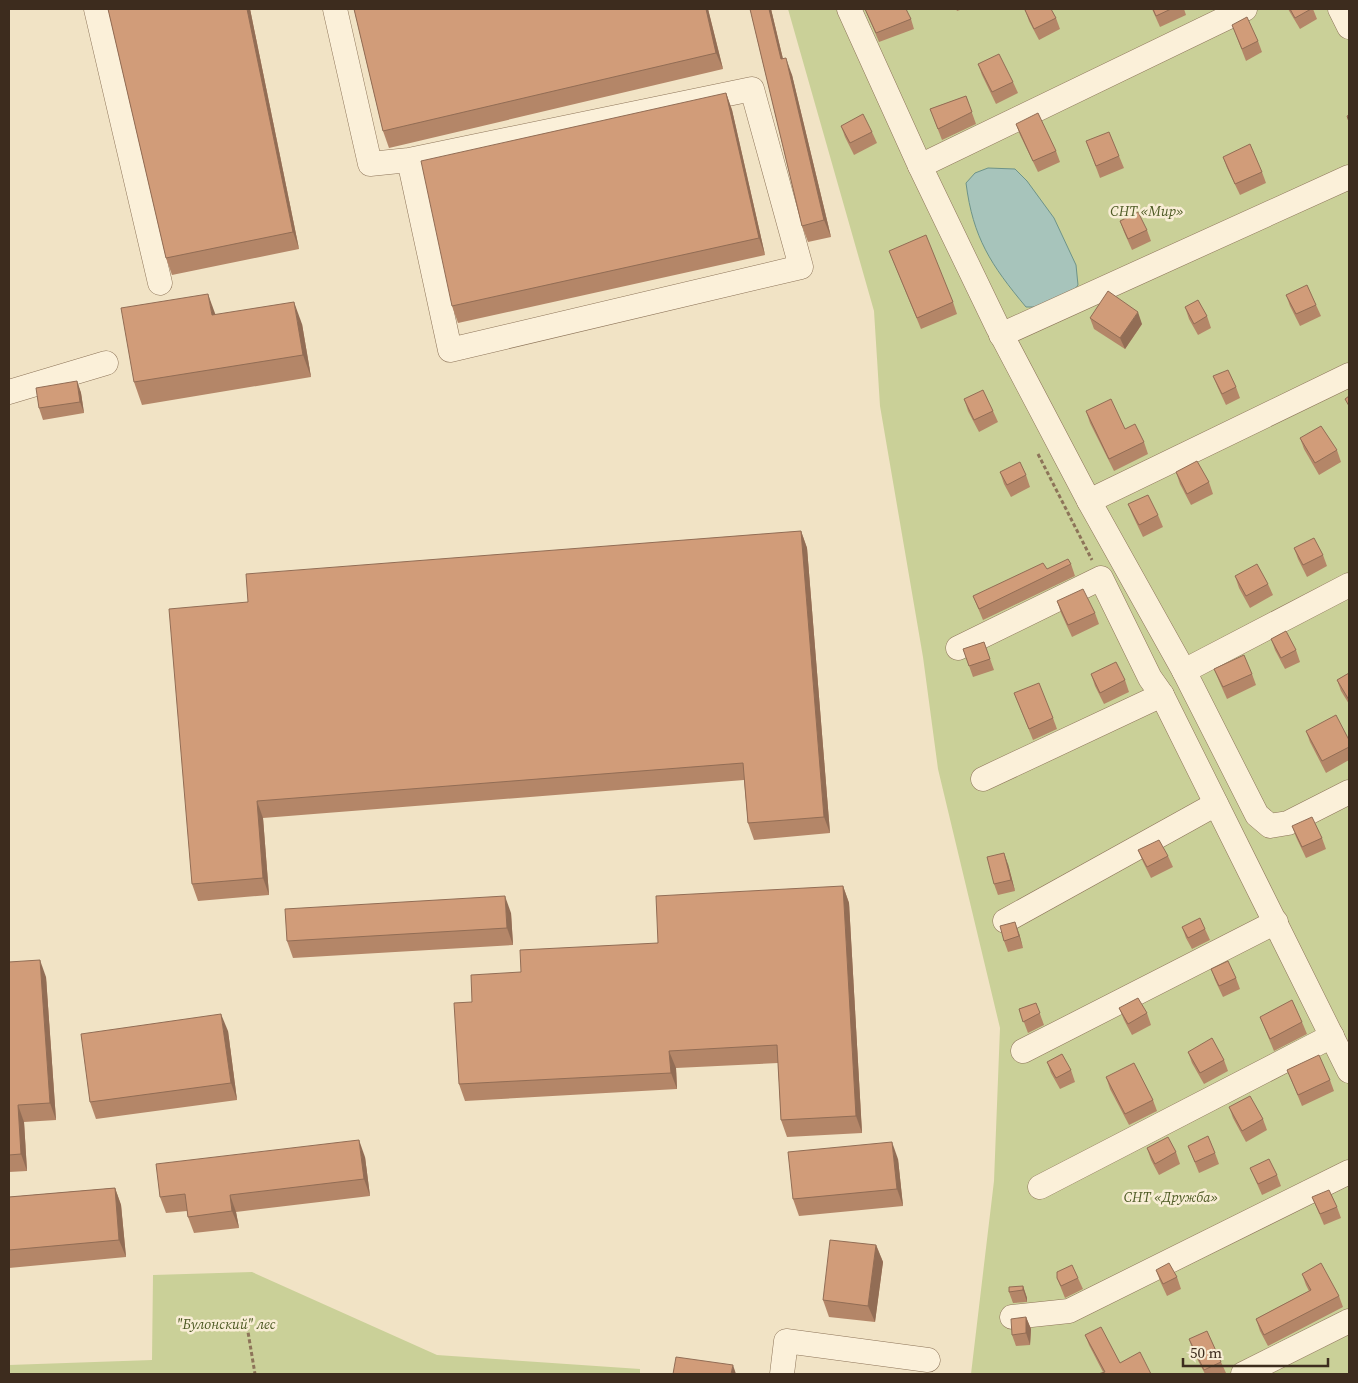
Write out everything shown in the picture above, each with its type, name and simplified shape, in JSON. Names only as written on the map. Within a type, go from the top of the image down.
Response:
[{"type":"lane","points":[[96,9],[160,283]]},
{"type":"lane","points":[[335,9],[370,164],[409,160],[752,89],[801,267],[450,350],[409,160]]},
{"type":"lane","points":[[849,9],[920,166],[1001,335],[1089,501],[1184,670],[1257,816],[1270,826],[1288,823],[1349,792]]},
{"type":"lane","points":[[920,166],[1245,9]]},
{"type":"lane","points":[[1340,9],[1349,27]]},
{"type":"lane","points":[[1001,335],[1349,177]]},
{"type":"lane","points":[[9,392],[106,363]]},
{"type":"lane","points":[[1089,501],[1349,374]]},
{"type":"lane","points":[[958,648],[1101,578],[1150,678],[1162,695],[1332,1036],[1347,1062]]},
{"type":"lane","points":[[1184,670],[1349,585]]},
{"type":"lane","points":[[983,779],[1162,695]]},
{"type":"lane","points":[[1005,921],[1216,804]]},
{"type":"lane","points":[[1023,1051],[1276,922]]},
{"type":"lane","points":[[1040,1187],[1332,1036]]},
{"type":"lane","points":[[1012,1317],[1069,1311],[1349,1172]]},
{"type":"lane","points":[[1243,1374],[1349,1320]]},
{"type":"lane","points":[[782,1374],[786,1341],[928,1360]]},
{"type":"path","points":[[1035,450],[1101,578]]},
{"type":"path","points":[[246,1320],[255,1374]]},
{"type":"green space","points":[[788,9],[1349,9],[1349,1374],[971,1374],[994,1181],[1000,1028],[938,769],[923,657],[880,406],[874,311]]},
{"type":"green space","name":"\"Булонский\" лес","points":[[252,1272],[437,1355],[640,1369],[640,1374],[9,1374],[9,1365],[152,1360],[153,1275]]},
{"type":"water","points":[[988,168],[1015,169],[1027,181],[1054,218],[1076,265],[1078,285],[1067,300],[1045,307],[1026,307],[993,264],[973,220],[966,183],[975,173]]},
{"type":"building","points":[[108,9],[247,9],[293,232],[166,258]]},
{"type":"building","points":[[354,9],[706,9],[716,53],[383,131]]},
{"type":"building","points":[[750,9],[769,9],[781,59],[786,58],[824,220],[802,226]]},
{"type":"building","points":[[865,9],[906,9],[911,19],[876,33]]},
{"type":"building","points":[[1051,9],[1056,18],[1034,29],[1025,10]]},
{"type":"building","points":[[1153,9],[1171,9],[1156,16]]},
{"type":"building","points":[[1290,9],[1311,9],[1295,18]]},
{"type":"building","points":[[1247,17],[1258,41],[1242,49],[1232,25]]},
{"type":"building","points":[[999,54],[1013,82],[992,92],[978,64]]},
{"type":"building","points":[[726,93],[759,238],[452,306],[421,161]]},
{"type":"building","points":[[966,96],[972,112],[938,129],[930,109]]},
{"type":"building","points":[[1038,113],[1056,151],[1033,161],[1016,124]]},
{"type":"building","points":[[863,114],[872,132],[850,143],[841,126]]},
{"type":"building","points":[[1109,132],[1119,156],[1096,166],[1086,141]]},
{"type":"building","points":[[1250,144],[1262,172],[1235,184],[1223,157]]},
{"type":"building","points":[[1138,212],[1147,230],[1128,239],[1120,221]]},
{"type":"building","points":[[926,235],[953,302],[917,318],[889,251]]},
{"type":"building","points":[[1307,285],[1316,305],[1296,314],[1286,295]]},
{"type":"building","points":[[1108,291],[1138,312],[1120,338],[1090,318]]},
{"type":"building","points":[[208,294],[212,315],[294,302],[303,355],[134,382],[121,308]]},
{"type":"building","points":[[1198,300],[1207,316],[1194,324],[1185,307]]},
{"type":"building","points":[[1228,370],[1236,387],[1222,394],[1213,376]]},
{"type":"building","points":[[77,381],[80,402],[39,408],[36,388]]},
{"type":"building","points":[[983,390],[993,411],[974,420],[964,399]]},
{"type":"building","points":[[1349,396],[1349,406],[1345,399]]},
{"type":"building","points":[[1111,399],[1125,429],[1135,424],[1144,442],[1109,459],[1086,411]]},
{"type":"building","points":[[1321,426],[1337,450],[1315,463],[1300,438]]},
{"type":"building","points":[[1197,461],[1209,482],[1187,494],[1176,472]]},
{"type":"building","points":[[1020,462],[1026,475],[1007,485],[1000,472]]},
{"type":"building","points":[[1148,495],[1158,515],[1139,525],[1128,504]]},
{"type":"building","points":[[801,531],[824,817],[748,823],[743,763],[257,801],[263,878],[192,884],[169,609],[248,602],[246,574]]},
{"type":"building","points":[[1314,538],[1323,555],[1303,565],[1294,548]]},
{"type":"building","points":[[1068,559],[1071,564],[979,609],[973,596],[1043,563],[1047,569]]},
{"type":"building","points":[[1257,564],[1268,584],[1246,596],[1235,576]]},
{"type":"building","points":[[1083,589],[1095,613],[1068,625],[1057,601]]},
{"type":"building","points":[[1286,631],[1296,650],[1281,658],[1271,639]]},
{"type":"building","points":[[984,642],[990,659],[969,666],[963,649]]},
{"type":"building","points":[[1244,655],[1252,674],[1223,687],[1214,669]]},
{"type":"building","points":[[1116,662],[1125,680],[1100,693],[1091,674]]},
{"type":"building","points":[[1349,673],[1349,700],[1337,680]]},
{"type":"building","points":[[1039,683],[1053,718],[1029,729],[1014,693]]},
{"type":"building","points":[[1336,715],[1349,740],[1349,747],[1322,761],[1306,731]]},
{"type":"building","points":[[1312,817],[1322,838],[1302,847],[1292,826]]},
{"type":"building","points":[[1159,840],[1168,856],[1147,867],[1138,850]]},
{"type":"building","points":[[1004,853],[1011,880],[994,884],[987,857]]},
{"type":"building","points":[[843,886],[856,1116],[781,1120],[777,1045],[669,1051],[671,1073],[459,1084],[454,1003],[472,1002],[471,975],[521,972],[520,950],[658,943],[656,896]]},
{"type":"building","points":[[505,896],[507,928],[287,941],[285,909]]},
{"type":"building","points":[[1200,918],[1205,929],[1188,938],[1182,927]]},
{"type":"building","points":[[1015,922],[1019,936],[1004,941],[1000,926]]},
{"type":"building","points":[[40,960],[50,1103],[18,1105],[21,1154],[9,1155],[9,962]]},
{"type":"building","points":[[1228,961],[1236,978],[1219,986],[1211,969]]},
{"type":"building","points":[[1138,998],[1147,1013],[1128,1024],[1119,1008]]},
{"type":"building","points":[[1292,1000],[1302,1022],[1270,1039],[1260,1017]]},
{"type":"building","points":[[1036,1003],[1040,1013],[1023,1022],[1019,1009]]},
{"type":"building","points":[[221,1014],[231,1083],[90,1102],[81,1034]]},
{"type":"building","points":[[1212,1038],[1224,1060],[1200,1073],[1188,1052]]},
{"type":"building","points":[[1062,1054],[1071,1070],[1056,1078],[1047,1062]]},
{"type":"building","points":[[1319,1055],[1330,1080],[1298,1095],[1287,1070]]},
{"type":"building","points":[[1134,1063],[1153,1100],[1125,1114],[1106,1077]]},
{"type":"building","points":[[1250,1096],[1263,1119],[1242,1131],[1229,1107]]},
{"type":"building","points":[[1208,1136],[1215,1153],[1195,1162],[1188,1146]]},
{"type":"building","points":[[1168,1137],[1176,1152],[1155,1164],[1147,1148]]},
{"type":"building","points":[[359,1140],[364,1179],[230,1195],[232,1211],[188,1217],[185,1194],[160,1197],[156,1164]]},
{"type":"building","points":[[892,1142],[897,1189],[793,1199],[788,1152]]},
{"type":"building","points":[[1269,1159],[1277,1175],[1258,1184],[1250,1168]]},
{"type":"building","points":[[115,1188],[119,1240],[9,1250],[9,1197]]},
{"type":"building","points":[[1329,1190],[1337,1207],[1320,1214],[1312,1197]]},
{"type":"building","points":[[830,1240],[876,1245],[868,1306],[823,1300]]},
{"type":"building","points":[[1169,1263],[1177,1277],[1163,1284],[1156,1270]]},
{"type":"building","points":[[1321,1263],[1339,1296],[1264,1335],[1256,1319],[1311,1290],[1302,1274]]},
{"type":"building","points":[[1072,1265],[1078,1278],[1061,1286],[1057,1278],[1057,1272]]},
{"type":"building","points":[[1023,1286],[1023,1290],[1009,1292],[1009,1287]]},
{"type":"building","points":[[1026,1317],[1026,1333],[1012,1335],[1011,1319]]},
{"type":"building","points":[[1101,1327],[1120,1363],[1140,1352],[1151,1374],[1098,1374],[1105,1372],[1085,1335]]},
{"type":"building","points":[[1207,1331],[1221,1362],[1204,1370],[1189,1339]]},
{"type":"building","points":[[676,1357],[733,1365],[731,1374],[673,1374]]},
{"type":"park label","name":"СНТ «Мир»","points":[[1147,211]]},
{"type":"park label","name":"СНТ «Дружба»","points":[[1171,1197]]}]
